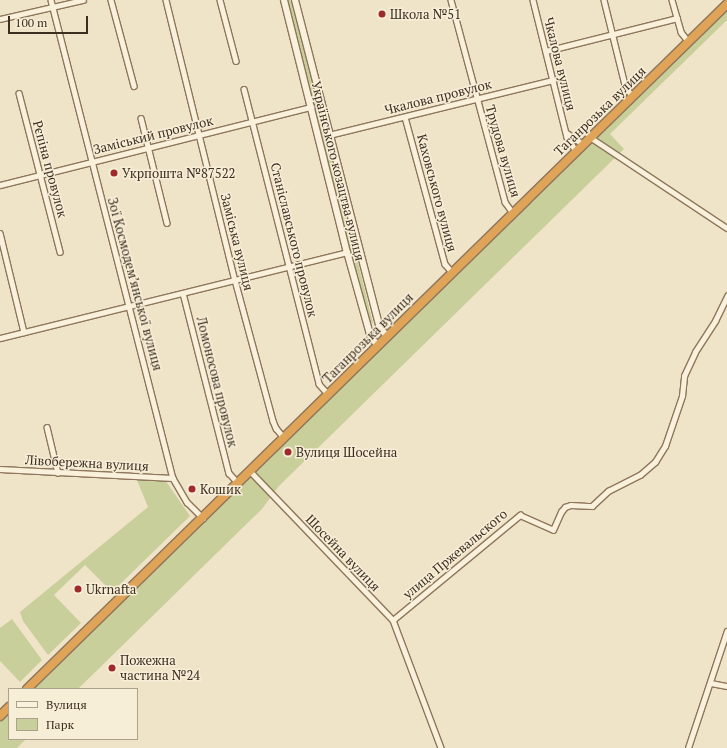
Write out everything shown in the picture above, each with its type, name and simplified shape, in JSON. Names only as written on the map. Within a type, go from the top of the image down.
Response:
[{"type":"highway","name":"Таганрозька вулиця","points":[[28,688],[727,4]]},
{"type":"highway","points":[[0,716],[8,708]]},
{"type":"street","name":"Зої Космодем’янської вулиця","points":[[51,0],[91,162],[173,478],[187,502],[203,518]]},
{"type":"street","points":[[0,19],[83,0]]},
{"type":"street","points":[[111,0],[134,86]]},
{"type":"street","name":"Заміська вулиця","points":[[166,0],[235,280],[273,421],[276,428],[284,438]]},
{"type":"street","points":[[220,0],[236,60]]},
{"type":"street","name":"Українського козацтва вулиця","points":[[284,0],[347,252],[372,338],[378,345]]},
{"type":"street","name":"Українського козацтва вулиця","points":[[295,0],[380,328],[387,336]]},
{"type":"street","name":"Трудова вулиця","points":[[452,0],[505,202],[513,213]]},
{"type":"street","name":"Чкалова вулиця","points":[[533,0],[567,138],[576,151]]},
{"type":"street","points":[[604,0],[625,85],[632,96]]},
{"type":"street","points":[[672,0],[681,32],[688,41]]},
{"type":"street","points":[[546,52],[677,18]]},
{"type":"street","name":"Чкалова провулок","points":[[329,135],[553,80]]},
{"type":"street","name":"Станіславського провулок","points":[[244,89],[320,384],[328,394]]},
{"type":"street","name":"Рєпіна провулок","points":[[19,93],[60,252]]},
{"type":"street","name":"Заміський провулок","points":[[0,185],[311,107]]},
{"type":"street","name":"Каховського вулиця","points":[[405,117],[445,264],[452,272]]},
{"type":"street","points":[[141,118],[167,223]]},
{"type":"street","points":[[567,133],[583,144]]},
{"type":"street","points":[[590,137],[727,228]]},
{"type":"street","points":[[0,233],[24,332]]},
{"type":"street","points":[[0,338],[347,252]]},
{"type":"street","name":"Ломоносова провулок","points":[[183,293],[231,476],[238,483]]},
{"type":"street","name":"улица Пржевальского","points":[[393,620],[520,515],[553,530],[560,512],[565,507],[571,505],[592,506],[608,492],[640,475],[655,462],[665,446],[682,396],[684,376],[695,352],[715,321],[727,296]]},
{"type":"street","points":[[47,427],[58,473]]},
{"type":"street","name":"Лівобережна вулиця","points":[[0,469],[173,478]]},
{"type":"street","name":"Шосейна вулиця","points":[[250,471],[393,620],[441,748]]},
{"type":"street","points":[[688,748],[727,632]]},
{"type":"street","points":[[711,682],[727,686]]},
{"type":"green space","points":[[286,0],[293,0],[373,323],[368,324]]},
{"type":"green space","points":[[727,11],[727,20],[610,134],[624,149],[279,486],[262,509],[79,688],[35,688]]},
{"type":"green space","points":[[136,478],[165,480],[190,516],[112,592],[85,565],[54,595],[81,623],[48,655],[23,621],[20,612],[148,507]]},
{"type":"green space","points":[[12,619],[42,660],[20,682],[0,661],[0,628]]},
{"type":"green space","points":[[8,714],[8,740],[25,740],[17,748],[0,748],[0,722]]},
{"type":"place","name":"Школа №51","points":[[382,14]]},
{"type":"place","name":"Укрпошта №87522","points":[[114,173]]},
{"type":"place","name":"Вулиця Шосейна","points":[[288,452]]},
{"type":"place","name":"Кошик","points":[[192,489]]},
{"type":"place","name":"Ukrnafta","points":[[78,589]]},
{"type":"place","name":"Пожежна частина №24","points":[[112,668]]}]
